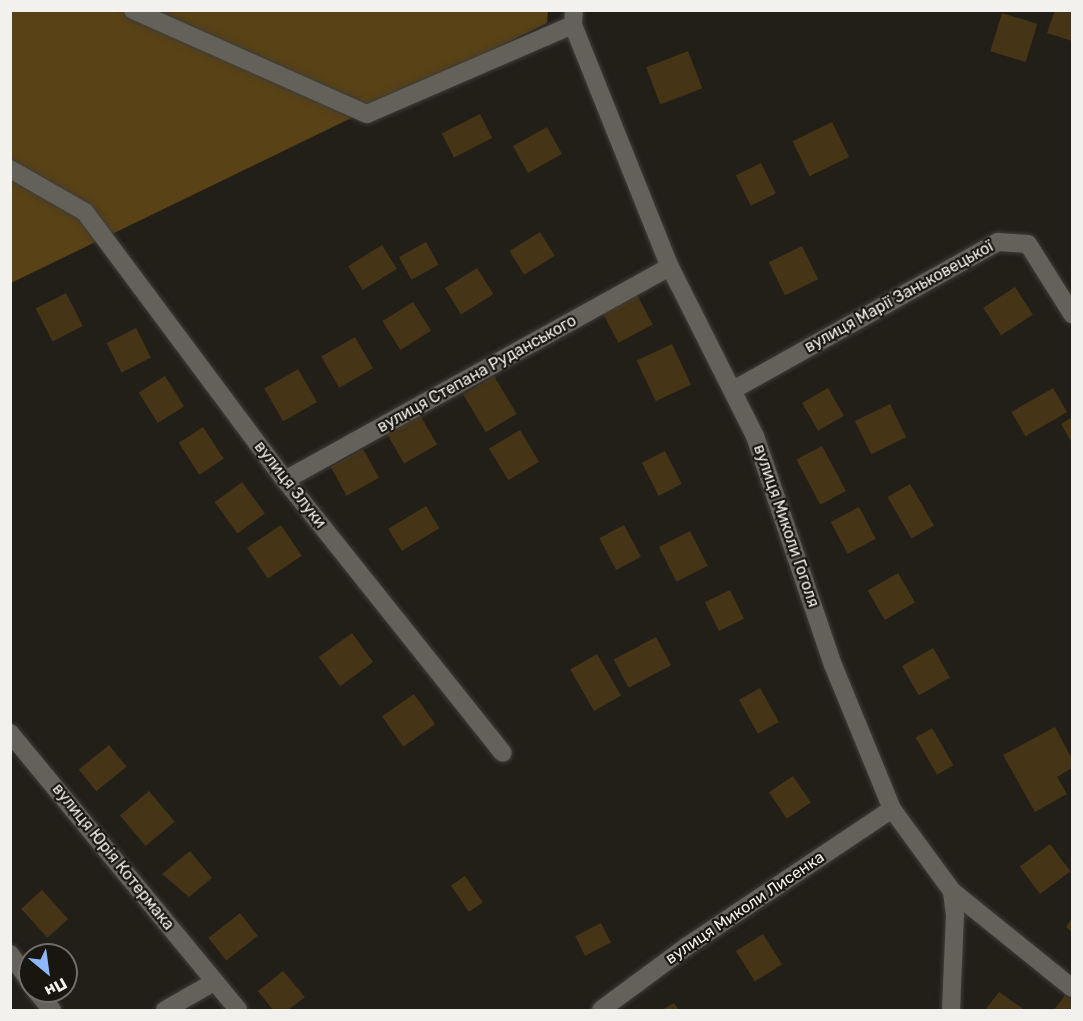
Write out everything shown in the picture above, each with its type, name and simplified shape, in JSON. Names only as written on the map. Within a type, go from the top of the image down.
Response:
[{"type":"street","points":[[132,10],[367,114],[574,18]]},
{"type":"street","name":"вулиця Миколи Гоголя","points":[[574,18],[670,267],[755,436],[833,665],[892,809],[952,891],[1072,988]]},
{"type":"street","name":"вулиця Злуки","points":[[10,170],[85,212],[285,480],[503,753]]},
{"type":"street","name":"вулиця Марії Заньковецької","points":[[733,390],[998,242],[1028,244],[1072,314]]},
{"type":"street","name":"вулиця Степана Руданського","points":[[285,480],[670,267]]},
{"type":"street","name":"вулиця Юрія Котермака","points":[[10,733],[238,1011]]},
{"type":"street","name":"вулиця Миколи Лисенка","points":[[601,1011],[686,948],[892,809]]},
{"type":"street","points":[[951,1011],[955,916],[952,891]]},
{"type":"street","points":[[165,1011],[214,982]]},
{"type":"shaded area","points":[[11,11],[548,11],[547,23],[11,283]]},
{"type":"building","points":[[1055,10],[1072,10],[1072,41],[1047,33]]},
{"type":"building","points":[[1002,13],[1037,24],[1026,62],[990,51]]},
{"type":"building","points":[[688,51],[702,88],[660,104],[646,67]]},
{"type":"building","points":[[480,114],[492,138],[454,158],[442,134]]},
{"type":"building","points":[[832,122],[849,157],[810,176],[792,141]]},
{"type":"building","points":[[547,127],[562,154],[528,173],[513,146]]},
{"type":"building","points":[[761,163],[776,194],[751,206],[736,175]]},
{"type":"building","points":[[540,232],[555,256],[524,275],[509,251]]},
{"type":"building","points":[[426,242],[439,265],[411,280],[399,257]]},
{"type":"building","points":[[382,245],[397,269],[363,290],[348,266]]},
{"type":"building","points":[[802,246],[818,279],[785,295],[769,262]]},
{"type":"building","points":[[477,268],[493,294],[461,314],[445,288]]},
{"type":"building","points":[[1015,287],[1033,315],[1001,335],[983,308]]},
{"type":"building","points":[[635,291],[653,325],[618,343],[601,309]]},
{"type":"building","points":[[66,293],[83,326],[53,341],[36,308]]},
{"type":"building","points":[[413,302],[431,331],[400,350],[382,321]]},
{"type":"building","points":[[136,328],[151,357],[122,372],[107,343]]},
{"type":"building","points":[[355,337],[373,368],[339,388],[321,356]]},
{"type":"building","points":[[672,344],[691,385],[656,401],[637,360]]},
{"type":"building","points":[[298,369],[317,402],[283,421],[264,388]]},
{"type":"building","points":[[165,376],[184,407],[158,423],[139,392]]},
{"type":"building","points":[[494,376],[517,414],[486,432],[463,395]]},
{"type":"building","points":[[828,388],[844,416],[818,431],[802,403]]},
{"type":"building","points":[[1053,388],[1067,412],[1025,436],[1011,412]]},
{"type":"building","points":[[890,404],[906,437],[871,454],[855,421]]},
{"type":"building","points":[[420,415],[437,444],[404,463],[387,434]]},
{"type":"building","points":[[1072,417],[1072,443],[1061,424]]},
{"type":"building","points":[[203,427],[224,459],[199,475],[179,443]]},
{"type":"building","points":[[520,430],[539,462],[508,480],[489,449]]},
{"type":"building","points":[[822,446],[846,491],[820,505],[796,460]]},
{"type":"building","points":[[363,449],[379,478],[347,496],[331,467]]},
{"type":"building","points":[[665,451],[682,484],[659,496],[642,463]]},
{"type":"building","points":[[242,482],[265,514],[237,534],[214,502]]},
{"type":"building","points":[[910,484],[934,526],[911,539],[887,497]]},
{"type":"building","points":[[426,506],[439,528],[402,551],[388,529]]},
{"type":"building","points":[[859,507],[876,539],[848,554],[831,522]]},
{"type":"building","points":[[281,525],[302,556],[268,579],[247,548]]},
{"type":"building","points":[[624,525],[641,557],[616,570],[599,538]]},
{"type":"building","points":[[690,531],[708,566],[677,582],[659,547]]},
{"type":"building","points":[[898,573],[915,602],[885,620],[868,590]]},
{"type":"building","points":[[730,590],[744,619],[719,631],[705,602]]},
{"type":"building","points":[[352,633],[373,662],[340,686],[319,657]]},
{"type":"building","points":[[656,637],[671,665],[629,688],[614,660]]},
{"type":"building","points":[[933,648],[950,677],[919,695],[902,666]]},
{"type":"building","points":[[597,654],[621,696],[594,711],[570,670]]},
{"type":"building","points":[[760,688],[779,722],[758,734],[739,700]]},
{"type":"building","points":[[414,694],[435,724],[403,747],[382,716]]},
{"type":"building","points":[[1055,727],[1072,759],[1072,768],[1057,777],[1067,794],[1035,812],[1003,755]]},
{"type":"building","points":[[932,728],[954,765],[937,775],[916,738]]},
{"type":"building","points":[[109,745],[127,767],[96,791],[79,770]]},
{"type":"building","points":[[793,776],[811,803],[787,819],[769,792]]},
{"type":"building","points":[[149,791],[175,822],[146,846],[120,815]]},
{"type":"building","points":[[1050,844],[1070,871],[1040,894],[1020,867]]},
{"type":"building","points":[[190,851],[212,878],[189,897],[162,874]]},
{"type":"building","points":[[465,876],[483,903],[469,912],[451,886]]},
{"type":"building","points":[[42,890],[68,919],[47,938],[21,909]]},
{"type":"building","points":[[240,913],[258,936],[226,960],[208,938]]},
{"type":"building","points":[[1072,918],[1072,932],[1066,927]]},
{"type":"building","points":[[601,923],[611,943],[585,956],[575,936]]},
{"type":"building","points":[[763,934],[782,965],[755,981],[736,951]]},
{"type":"building","points":[[283,971],[305,997],[288,1010],[273,1010],[258,991]]},
{"type":"building","points":[[999,992],[1025,1010],[985,1010]]},
{"type":"building","points":[[1065,995],[1072,1000],[1072,1010],[1054,1010]]},
{"type":"building","points":[[674,1003],[679,1010],[662,1010]]}]
